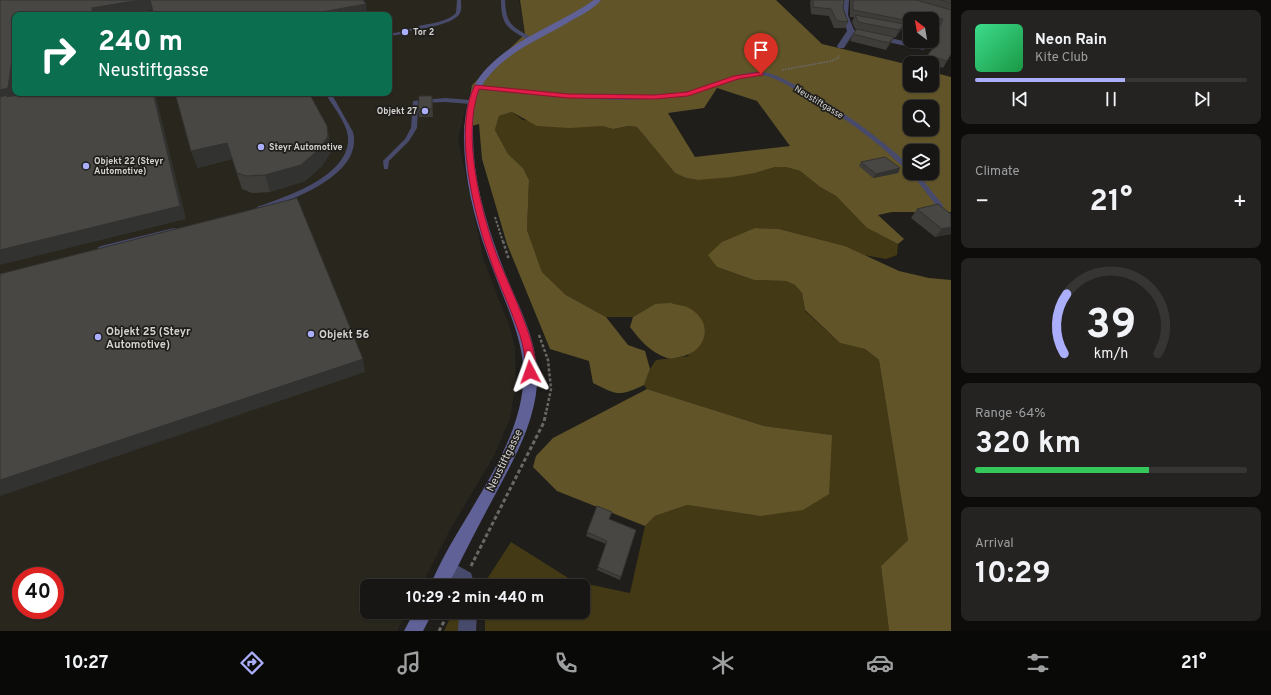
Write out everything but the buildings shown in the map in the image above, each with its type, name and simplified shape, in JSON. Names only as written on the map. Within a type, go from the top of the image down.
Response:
[{"type":"street","name":"Neustiftgasse","points":[[442,579],[512,449],[522,423],[530,384],[530,359],[524,334],[492,253],[477,201],[469,150],[471,102],[477,87],[493,67],[532,40],[575,17],[598,0]]},
{"type":"street","points":[[846,0],[844,11],[849,19],[852,31]]},
{"type":"street","points":[[841,46],[852,31]]},
{"type":"street","points":[[852,31],[903,43]]},
{"type":"street","points":[[448,568],[461,579]]},
{"type":"street","points":[[413,631],[420,619]]},
{"type":"street","points":[[467,631],[468,619]]},
{"type":"lane","points":[[410,30],[446,20],[454,16],[458,12],[459,0]]},
{"type":"lane","points":[[503,0],[505,21],[508,25],[532,40]]},
{"type":"lane","points":[[885,25],[903,28]]},
{"type":"lane","points":[[392,34],[400,33]]},
{"type":"lane","points":[[477,87],[568,96],[655,97],[688,94],[736,78],[756,74],[766,74]]},
{"type":"lane","name":"Neustiftgasse","points":[[766,74],[811,95],[830,107],[876,140],[903,163]]},
{"type":"lane","points":[[254,210],[307,189],[325,179],[338,169],[344,160],[350,147],[351,137],[330,96]]},
{"type":"lane","points":[[386,168],[386,161],[407,140],[414,128],[416,102],[446,100],[471,102]]},
{"type":"lane","points":[[920,180],[941,207]]},
{"type":"lane","points":[[93,250],[178,229]]},
{"type":"path","points":[[766,74],[786,68],[832,61],[840,55]]},
{"type":"path","points":[[494,214],[512,267]]},
{"type":"path","points":[[468,579],[544,422],[551,389],[548,360],[539,334]]},
{"type":"path","points":[[439,631],[445,619]]},
{"type":"shaded area","points":[[0,0],[519,0],[525,34],[471,88],[458,139],[484,261],[510,328],[515,348],[516,384],[510,418],[495,454],[451,528],[425,579],[360,579],[360,619],[403,619],[397,631],[0,631]]},
{"type":"shaded area","points":[[520,0],[776,0],[822,44],[903,63],[903,92],[939,92],[939,74],[951,77],[951,212],[892,212],[878,215],[904,239],[898,244],[867,228],[836,196],[820,187],[800,171],[786,167],[775,167],[755,173],[732,177],[698,180],[686,178],[675,173],[637,127],[629,126],[613,129],[602,126],[569,128],[537,126],[512,112],[499,116],[495,130],[508,154],[523,168],[529,180],[527,230],[542,272],[566,295],[606,317],[628,345],[645,351],[650,369],[644,385],[623,393],[613,392],[593,383],[589,361],[550,349],[507,244],[482,159],[479,124],[464,128],[472,85],[525,34]],"holes":[[[717,88],[757,101],[790,146],[695,157],[668,113],[704,108]]]},
{"type":"shaded area","points":[[512,112],[523,120],[602,126],[613,129],[630,126],[637,127],[675,173],[686,178],[698,180],[755,173],[775,167],[786,167],[800,171],[820,187],[836,196],[867,228],[898,244],[897,255],[886,259],[864,255],[845,246],[779,229],[755,228],[745,233],[717,267],[754,280],[786,281],[795,285],[802,293],[805,311],[840,343],[865,349],[879,360],[908,540],[881,566],[889,631],[485,631],[485,619],[590,619],[590,585],[630,593],[645,526],[655,516],[687,505],[760,516],[832,435],[764,426],[647,389],[644,385],[650,369],[656,360],[689,356],[655,304],[633,317],[606,317],[566,295],[542,272],[527,230],[529,180],[523,168],[508,154],[495,130],[499,116]]},
{"type":"shaded area","points":[[755,228],[779,229],[845,246],[899,271],[929,278],[951,280],[951,631],[889,631],[881,566],[908,540],[879,360],[865,349],[840,343],[805,310],[802,293],[795,285],[786,281],[754,280],[717,267],[708,255],[722,242]]},
{"type":"shaded area","points":[[671,303],[687,307],[697,314],[705,329],[701,343],[696,350],[676,358],[667,358],[650,349],[630,327],[633,317],[655,304]]},
{"type":"shaded area","points":[[647,389],[764,426],[832,435],[829,494],[803,510],[760,516],[687,505],[655,516],[645,526],[557,491],[533,467],[536,456],[553,438]]},
{"type":"shaded area","points":[[511,542],[570,579],[487,579]]},
{"type":"shaded area","points":[[450,619],[463,619],[462,631],[444,631]]},
{"type":"place","name":"Tor 2","points":[[405,32]]},
{"type":"place","name":"Objekt 27","points":[[425,111]]},
{"type":"place","name":"Steyr Automotive","points":[[261,147]]},
{"type":"place","name":"Objekt 22 (Steyr Automotive)","points":[[86,166]]},
{"type":"place","name":"Objekt 56","points":[[311,334]]},
{"type":"place","name":"Objekt 25 (Steyr Automotive)","points":[[98,337]]},
{"type":"route","points":[[530,372],[530,359],[522,328],[485,233],[474,187],[469,150],[469,134],[471,102],[477,87],[568,96],[655,97],[688,94],[736,78],[761,74]]}]
